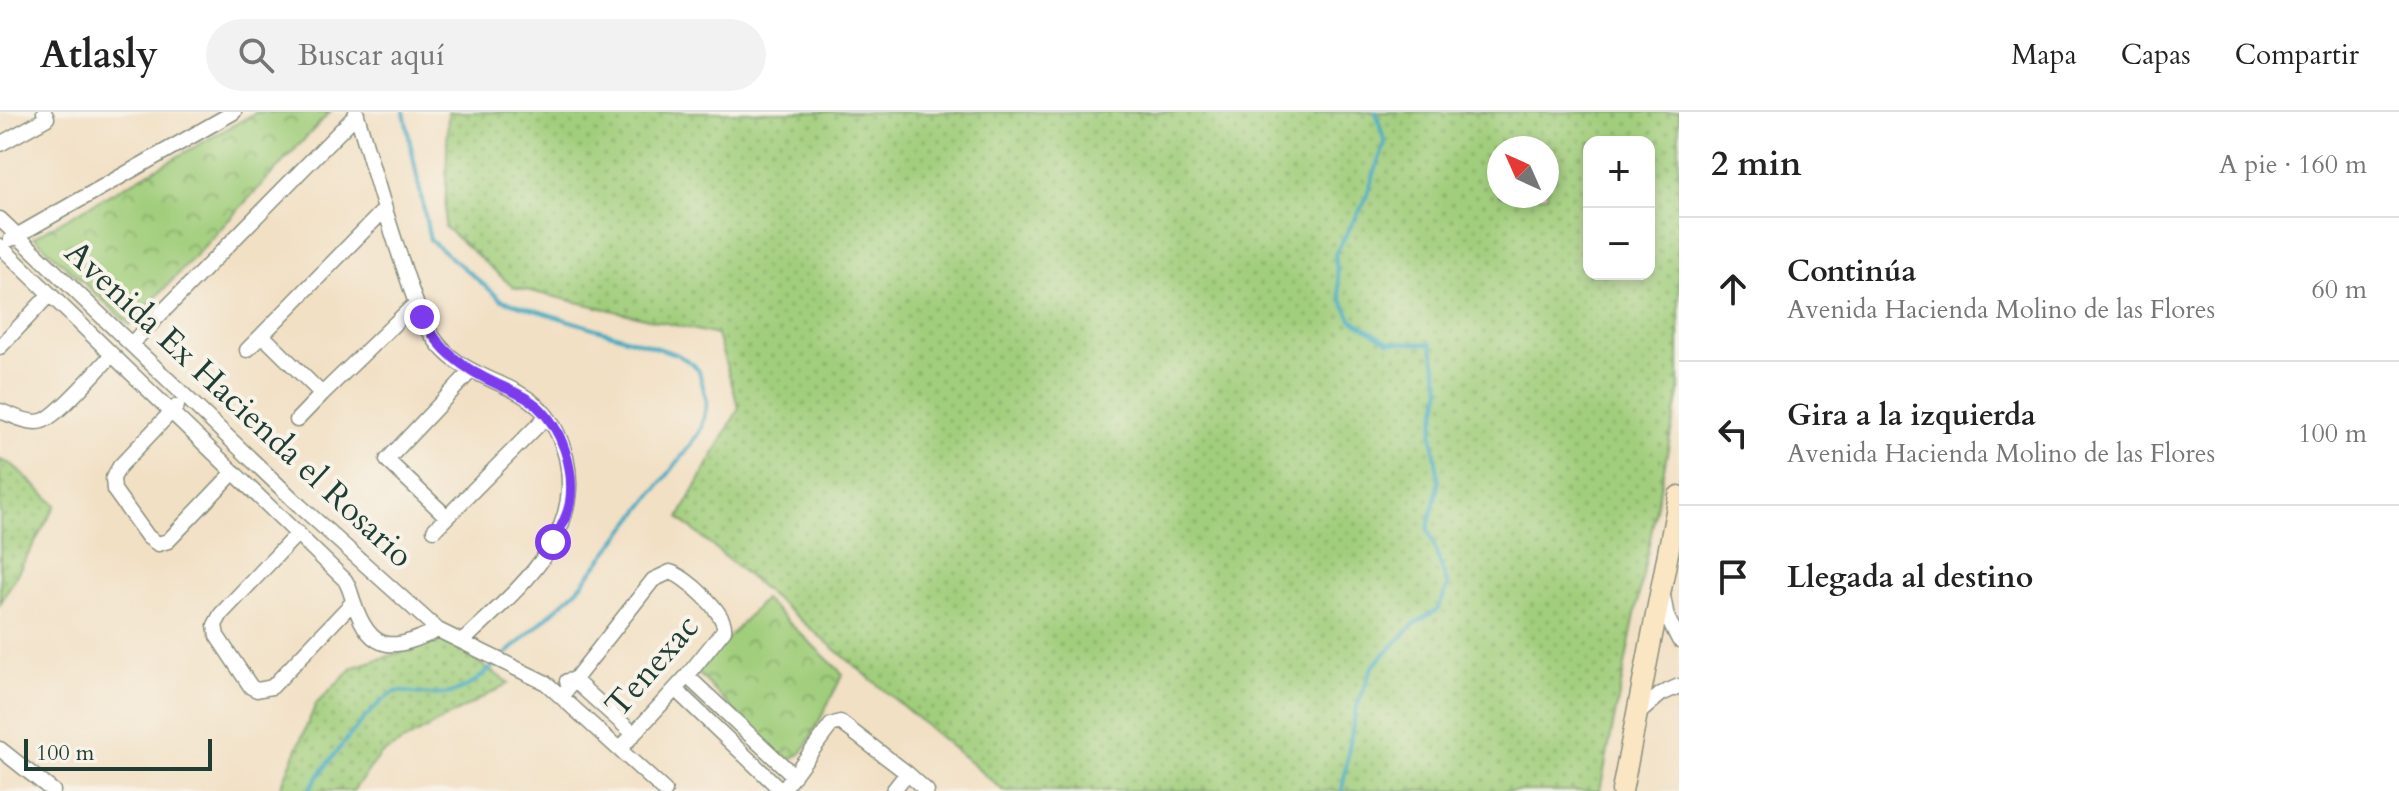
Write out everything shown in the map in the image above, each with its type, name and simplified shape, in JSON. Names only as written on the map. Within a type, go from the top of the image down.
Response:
[{"type":"street","points":[[0,246],[234,112]]},
{"type":"street","points":[[131,344],[356,113],[384,210],[416,303],[430,332],[440,346],[470,372],[526,398],[547,416],[564,447],[570,501],[567,515],[553,542],[506,602],[462,642]]},
{"type":"street","points":[[0,144],[50,114]]},
{"type":"street","points":[[247,350],[384,210]]},
{"type":"street","name":"Avenida Ex Hacienda el Rosario","points":[[0,219],[361,562],[438,630],[540,680],[665,791]]},
{"type":"street","name":"Avenida Ex Hacienda el Rosario","points":[[0,246],[345,580],[372,636],[388,645],[404,645],[438,630]]},
{"type":"street","points":[[0,347],[49,295]]},
{"type":"street","points":[[297,420],[416,303]]},
{"type":"street","points":[[262,335],[322,394]]},
{"type":"street","points":[[0,411],[29,421],[43,421],[55,413],[111,356]]},
{"type":"street","points":[[447,517],[382,464],[470,372]]},
{"type":"street","points":[[186,397],[120,466],[113,478],[114,490],[148,537],[158,544],[168,541],[234,472]]},
{"type":"street","points":[[434,530],[547,416]]},
{"type":"street","points":[[1622,791],[1679,496]]},
{"type":"street","points":[[298,533],[221,614],[215,625],[217,636],[251,687],[265,690],[272,687],[353,602]]},
{"type":"street","name":"Tenexac","points":[[574,680],[653,580],[670,572],[682,577],[719,613],[725,622],[722,635],[620,749]]},
{"type":"street","points":[[1662,589],[1667,617],[1679,640]]},
{"type":"street","points":[[687,676],[794,776]]},
{"type":"street","points":[[540,680],[574,680],[634,734]]},
{"type":"street","points":[[561,697],[574,680]]},
{"type":"street","points":[[1635,717],[1661,694],[1679,686]]},
{"type":"street","points":[[675,689],[782,791],[831,725],[840,722],[927,791]]},
{"type":"street","points":[[0,749],[53,791]]},
{"type":"street","points":[[893,791],[907,773]]},
{"type":"green space","points":[[257,112],[330,112],[130,325],[34,237]]},
{"type":"green space","points":[[448,112],[1679,112],[1679,393],[1600,791],[1004,791],[679,518],[739,408],[717,335],[513,287],[445,227]]},
{"type":"green space","points":[[0,460],[13,465],[56,505],[0,604]]},
{"type":"green space","points":[[764,599],[843,674],[807,745],[800,754],[786,761],[779,758],[697,672]]},
{"type":"green space","points":[[443,639],[509,683],[381,754],[353,791],[279,791],[316,704],[354,667]]},
{"type":"waterway","points":[[404,112],[430,240],[502,300],[676,354],[699,371],[707,402],[702,427],[691,445],[578,589],[503,657]]},
{"type":"waterway","points":[[1342,791],[1355,712],[1372,667],[1413,625],[1438,609],[1448,586],[1428,529],[1439,481],[1432,434],[1441,388],[1431,344],[1389,342],[1351,319],[1340,295],[1335,254],[1364,203],[1385,143],[1376,112]]},
{"type":"waterway","points":[[308,791],[349,737],[386,698],[397,691],[432,695],[453,692],[470,684],[497,663]]},
{"type":"route","points":[[422,317],[440,346],[453,359],[470,372],[536,405],[557,432],[568,467],[570,501],[567,515],[553,542]]}]
